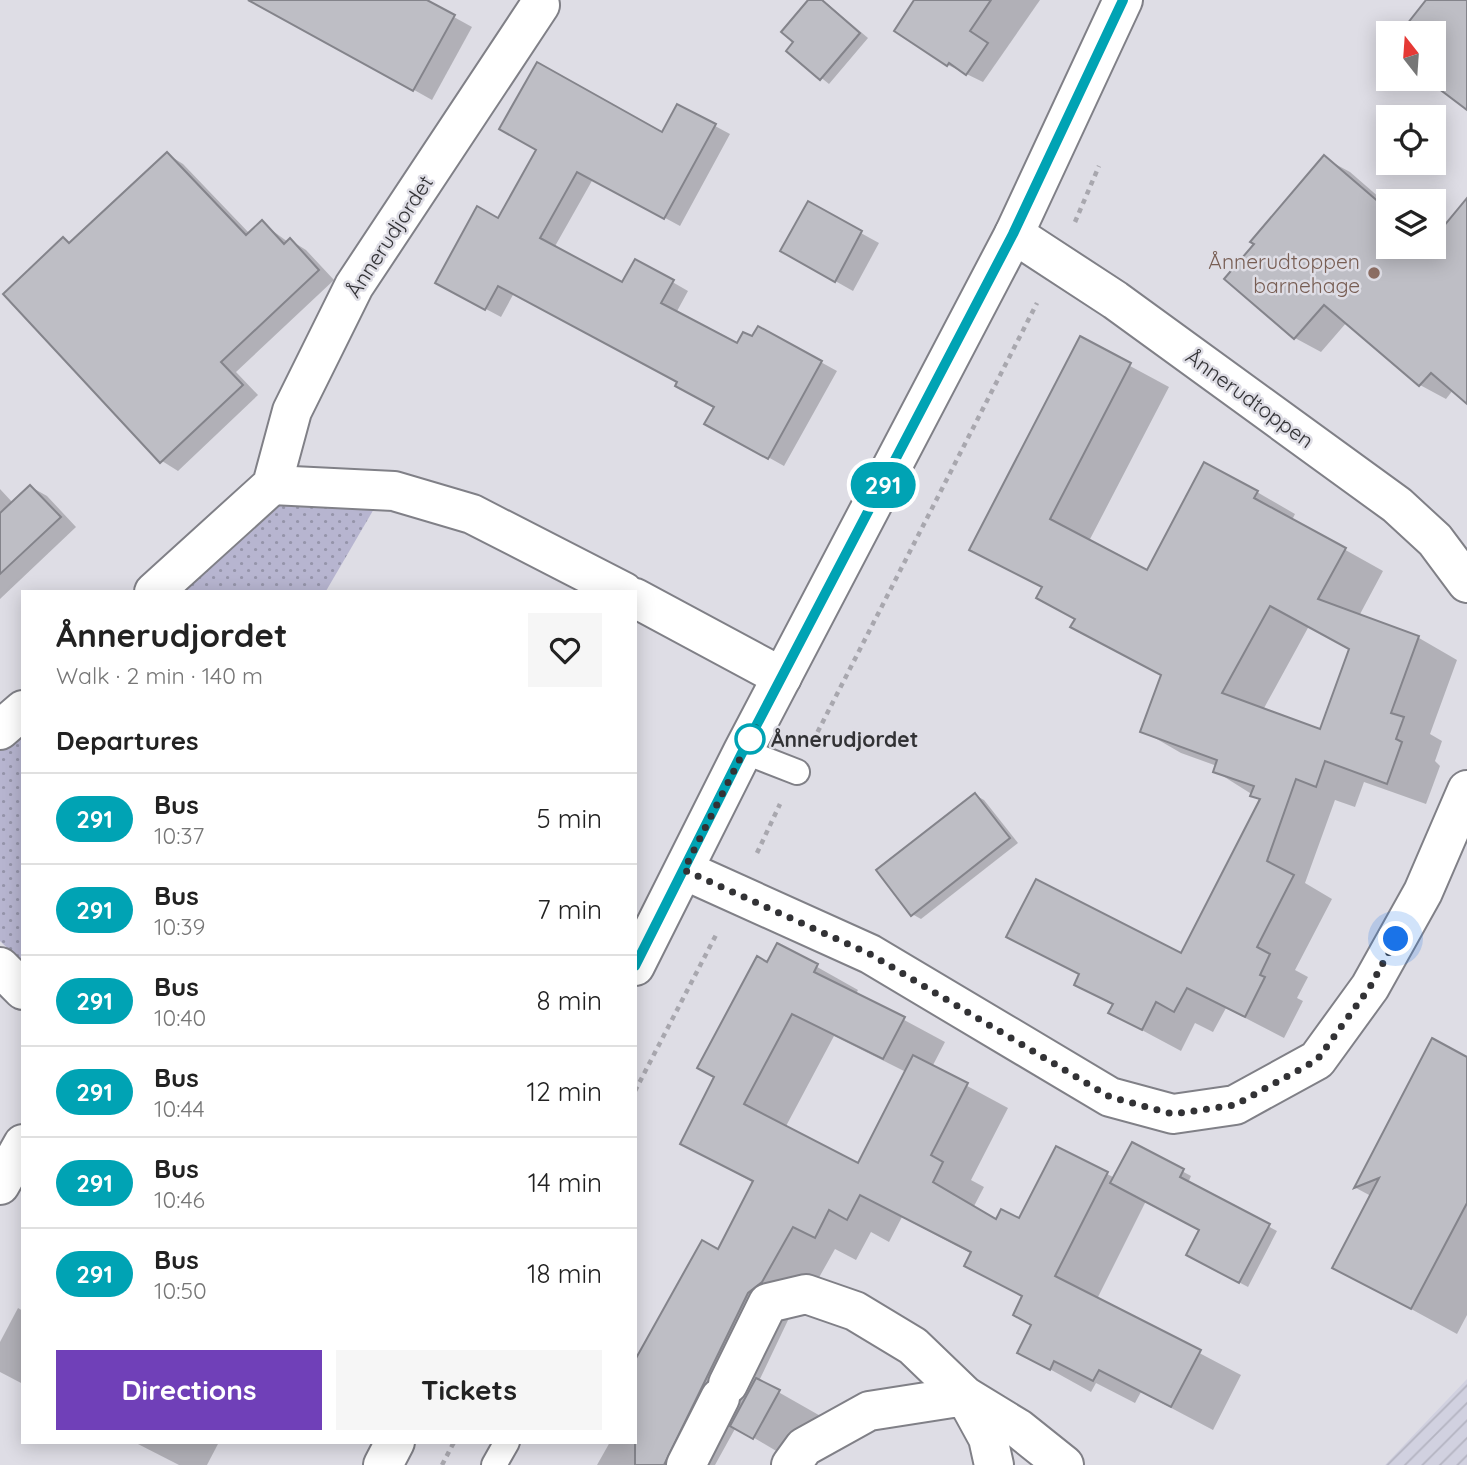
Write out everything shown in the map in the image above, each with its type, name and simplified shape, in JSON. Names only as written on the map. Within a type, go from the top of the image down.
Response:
[{"type":"street","points":[[637,962],[743,751],[1013,234],[1123,0]]},
{"type":"street","name":"Ånnerudjordet","points":[[272,485],[292,411],[354,286],[540,5]]},
{"type":"street","name":"Ånnerudtoppen","points":[[1013,234],[1059,261],[1397,505],[1436,540],[1467,583]]},
{"type":"street","points":[[156,590],[272,485],[394,491],[472,514],[620,590]]},
{"type":"street","points":[[637,599],[782,677]]},
{"type":"street","points":[[0,730],[21,712]]},
{"type":"street","points":[[684,870],[870,954],[1110,1097],[1173,1114],[1235,1105],[1317,1060],[1370,987],[1423,892],[1467,790]]},
{"type":"street","points":[[0,967],[21,988]]},
{"type":"street","points":[[0,1185],[21,1148]]},
{"type":"street","points":[[686,1465],[768,1303],[806,1294],[855,1311],[913,1346],[965,1396],[1019,1429],[1064,1465]]},
{"type":"street","points":[[791,1465],[804,1447],[869,1410],[965,1396]]},
{"type":"street","points":[[965,1396],[988,1438],[994,1465]]},
{"type":"street","points":[[383,1465],[393,1444]]},
{"type":"lane","points":[[743,751],[797,772]]},
{"type":"lane","points":[[494,1465],[506,1444]]},
{"type":"path","points":[[637,1087],[1059,261],[1101,161]]},
{"type":"path","points":[[442,1465],[453,1444]]},
{"type":"shaded area","points":[[256,474],[378,502],[327,590],[135,590]]},
{"type":"shaded area","points":[[21,698],[21,961],[0,941],[0,718]]},
{"type":"shaded area","points":[[1467,1379],[1467,1465],[1385,1465]]},
{"type":"building","points":[[248,0],[427,0],[455,15],[413,91]]},
{"type":"building","points":[[808,0],[822,0],[860,33],[820,80],[786,51],[793,42],[781,32]]},
{"type":"building","points":[[914,0],[991,0],[970,31],[988,43],[966,75],[949,63],[947,66],[894,31]]},
{"type":"building","points":[[1426,0],[1467,0],[1467,110],[1442,91],[1446,91],[1446,21],[1409,21]]},
{"type":"building","points":[[537,62],[662,132],[677,104],[716,124],[664,219],[577,172],[540,238],[622,282],[635,259],[674,280],[661,303],[737,343],[743,332],[752,336],[758,326],[822,361],[768,459],[704,424],[714,407],[675,386],[677,382],[498,286],[485,310],[435,283],[477,206],[498,218],[536,150],[499,129]]},
{"type":"building","points":[[167,152],[246,235],[262,220],[284,244],[290,238],[319,270],[221,362],[243,385],[160,463],[3,294],[63,237],[69,243]]},
{"type":"building","points":[[1324,155],[1376,200],[1376,259],[1446,259],[1446,223],[1467,198],[1467,404],[1431,373],[1419,386],[1324,305],[1294,339],[1224,279],[1254,244],[1250,242]]},
{"type":"building","points":[[808,201],[862,231],[835,282],[780,251]]},
{"type":"building","points":[[1080,336],[1131,363],[1050,519],[1147,570],[1204,462],[1258,491],[1254,498],[1346,548],[1318,599],[1419,636],[1391,713],[1404,717],[1396,739],[1402,742],[1387,784],[1325,761],[1316,787],[1296,779],[1267,861],[1294,875],[1257,947],[1270,954],[1260,975],[1265,977],[1245,1017],[1187,988],[1174,1012],[1156,1002],[1142,1030],[1108,1013],[1113,1004],[1074,985],[1079,974],[1006,937],[1036,879],[1181,953],[1260,799],[1250,796],[1254,786],[1213,772],[1217,760],[1140,732],[1161,675],[1070,627],[1075,619],[1036,598],[1042,587],[969,550]],"holes":[[[1270,606],[1349,649],[1320,729],[1222,693]]]},
{"type":"building","points":[[30,485],[61,517],[0,574],[0,513]]},
{"type":"building","points":[[975,793],[1010,838],[911,916],[876,870]]},
{"type":"building","points":[[777,943],[818,964],[814,972],[905,1017],[883,1059],[792,1014],[744,1104],[858,1163],[913,1055],[968,1083],[931,1155],[943,1162],[933,1182],[996,1219],[1001,1209],[1019,1218],[1056,1146],[1108,1172],[1055,1276],[1201,1350],[1171,1407],[1099,1370],[1093,1381],[1054,1361],[1050,1370],[1017,1353],[1031,1325],[1013,1315],[1022,1296],[964,1266],[971,1252],[860,1195],[847,1220],[829,1210],[815,1238],[793,1227],[762,1282],[748,1293],[664,1465],[635,1465],[637,1356],[702,1240],[718,1249],[753,1181],[680,1144],[714,1077],[697,1068],[757,956],[767,962]]},
{"type":"building","points":[[1432,1038],[1467,1057],[1467,1203],[1411,1309],[1332,1268],[1379,1178],[1354,1188]]},
{"type":"building","points":[[1132,1142],[1184,1169],[1180,1177],[1270,1224],[1239,1283],[1186,1255],[1199,1230],[1110,1183]]},
{"type":"building","points":[[756,1378],[780,1390],[753,1439],[730,1426]]},
{"type":"bus line","name":"291","points":[[637,962],[743,751],[1013,234],[1123,0]]},
{"type":"place","name":"Ånnerudtoppen barnehage","points":[[1374,273]]},
{"type":"place","name":"Ånnerudjordet","points":[[750,739]]},
{"type":"route","points":[[750,739],[756,727],[684,870],[870,954],[1110,1097],[1173,1114],[1235,1105],[1317,1060],[1370,987],[1396,939]]}]
